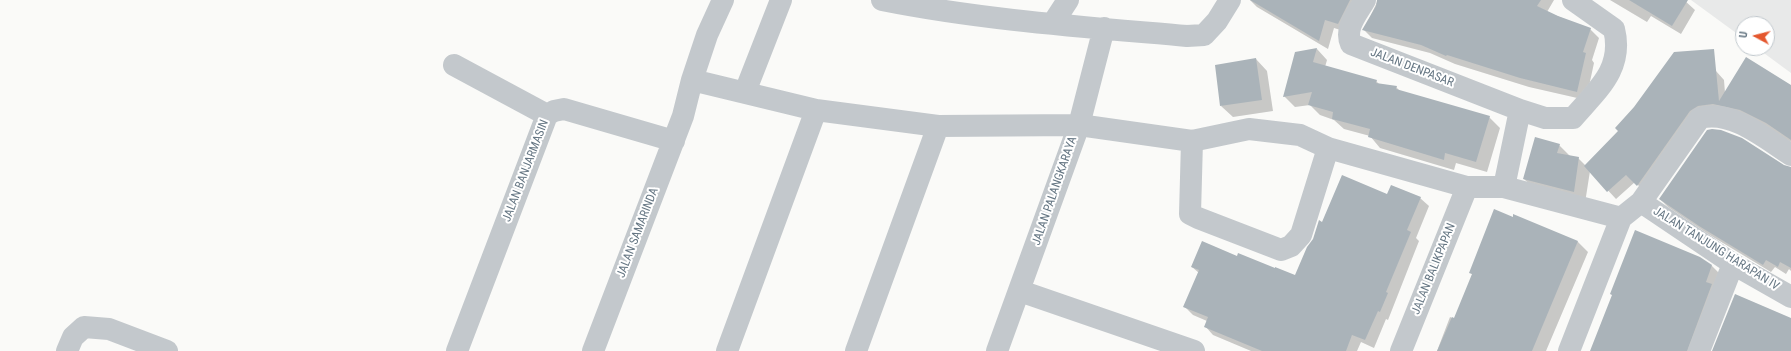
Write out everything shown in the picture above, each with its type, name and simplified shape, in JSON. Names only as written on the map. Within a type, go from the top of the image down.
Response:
[{"type":"street","name":"JALAN SAMARINDA","points":[[593,351],[674,141],[707,36],[723,0]]},
{"type":"street","points":[[745,92],[781,0]]},
{"type":"street","points":[[882,0],[921,4],[1053,23],[1187,36],[1204,34],[1217,21],[1230,0]]},
{"type":"street","points":[[1053,23],[1068,0]]},
{"type":"street","name":"JALAN DENPASAR","points":[[1365,0],[1350,27],[1348,37],[1351,44],[1520,110],[1546,118],[1574,118],[1609,77],[1616,52],[1617,41],[1614,28],[1573,0]]},
{"type":"street","name":"JALAN PALANGKARAYA","points":[[997,351],[1079,125],[1104,28]]},
{"type":"street","points":[[454,65],[547,115]]},
{"type":"street","points":[[692,80],[816,110],[938,126],[1079,125],[1192,141],[1249,129],[1300,135],[1328,148],[1467,187],[1504,188],[1622,218]]},
{"type":"street","name":"JALAN BANJARMASIN","points":[[457,351],[547,115],[554,111],[564,109],[674,141]]},
{"type":"street","points":[[727,351],[816,110]]},
{"type":"street","points":[[1504,188],[1520,110]]},
{"type":"street","points":[[1569,351],[1622,218],[1640,202],[1700,118],[1717,116],[1733,120],[1791,155]]},
{"type":"street","points":[[856,351],[938,126]]},
{"type":"street","points":[[1192,141],[1190,214],[1280,250],[1291,246],[1301,235],[1328,148]]},
{"type":"street","name":"JALAN BALIKPAPAN","points":[[1401,351],[1467,187]]},
{"type":"street","name":"JALAN TANJUNG HARAPAN IV","points":[[1640,202],[1734,264],[1791,297]]},
{"type":"street","points":[[1699,351],[1734,264]]},
{"type":"street","points":[[1020,291],[1194,351]]},
{"type":"street","points":[[67,351],[73,337],[84,327],[109,329],[167,351]]},
{"type":"shaded area","points":[[1691,0],[1791,0],[1791,73],[1768,56],[1775,56],[1775,16],[1735,16],[1735,32]]},
{"type":"building","points":[[1250,0],[1350,0],[1338,24],[1325,20],[1319,41]]},
{"type":"building","points":[[1377,0],[1541,0],[1537,6],[1558,16],[1591,28],[1583,52],[1586,53],[1577,92],[1520,78],[1447,55],[1446,56],[1421,45],[1362,30],[1376,6]]},
{"type":"building","points":[[1629,0],[1688,0],[1672,26]]},
{"type":"building","points":[[1317,48],[1313,62],[1377,80],[1376,83],[1397,86],[1396,89],[1490,116],[1476,162],[1445,153],[1444,160],[1368,137],[1370,129],[1332,119],[1333,112],[1308,105],[1312,92],[1283,97],[1295,52]]},
{"type":"building","points":[[1714,49],[1719,101],[1746,57],[1791,85],[1791,140],[1766,123],[1740,110],[1713,104],[1698,106],[1690,111],[1637,186],[1626,175],[1607,192],[1584,166],[1618,131],[1615,128],[1634,107],[1674,52]]},
{"type":"building","points":[[1256,58],[1262,100],[1220,106],[1215,65]]},
{"type":"building","points":[[1707,130],[1721,130],[1742,138],[1784,165],[1791,167],[1791,268],[1780,262],[1778,267],[1766,260],[1763,265],[1699,226],[1659,199]]},
{"type":"building","points":[[1535,137],[1560,144],[1557,153],[1579,157],[1574,192],[1523,179]]},
{"type":"building","points":[[1342,175],[1387,194],[1391,185],[1421,197],[1407,230],[1411,232],[1386,292],[1388,293],[1365,340],[1352,335],[1346,351],[1262,351],[1204,327],[1208,317],[1183,307],[1199,270],[1191,267],[1202,241],[1237,256],[1238,253],[1295,275],[1307,247],[1313,239],[1319,220],[1322,222]]},
{"type":"building","points":[[1494,209],[1513,217],[1513,214],[1578,241],[1532,351],[1437,351],[1452,317],[1454,318],[1472,274],[1469,273]]},
{"type":"building","points":[[1635,230],[1700,257],[1712,265],[1706,282],[1712,284],[1687,351],[1590,351]]},
{"type":"building","points":[[1735,294],[1791,318],[1791,351],[1712,351]]}]
